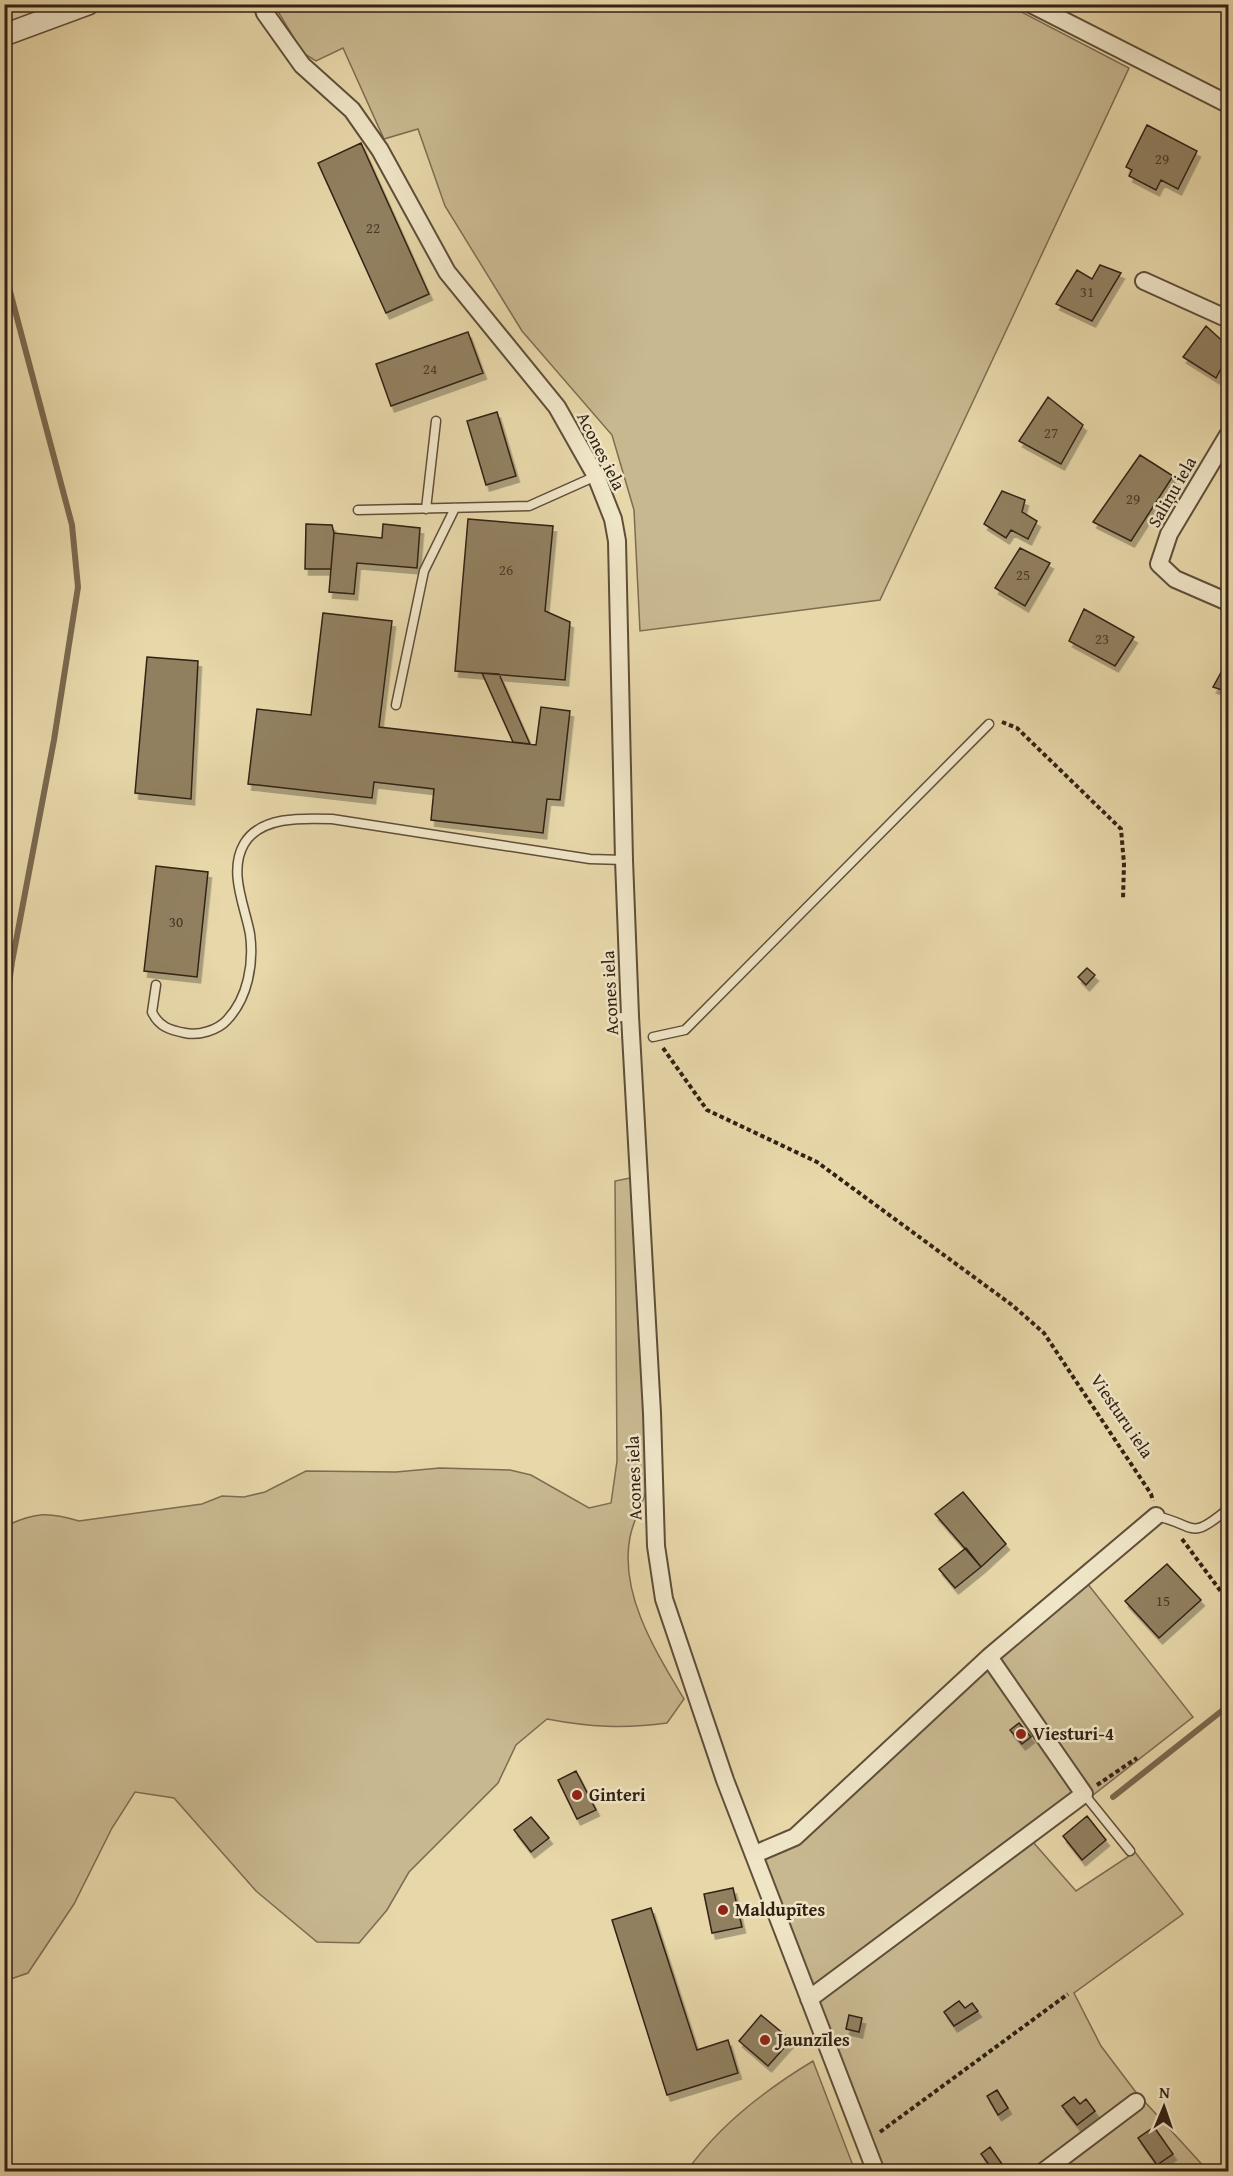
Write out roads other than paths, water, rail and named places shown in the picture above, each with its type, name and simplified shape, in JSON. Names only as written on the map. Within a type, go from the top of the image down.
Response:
[{"type":"street","points":[[4,35],[88,4]]},
{"type":"street","name":"Acones iela","points":[[262,4],[265,13],[302,65],[352,110],[380,150],[447,272],[556,408],[596,476],[613,519],[617,541],[624,860],[622,1017],[656,1546],[664,1599],[725,1780],[755,1854],[832,2063],[876,2172]]},
{"type":"street","points":[[1031,4],[1228,104]]},
{"type":"street","points":[[1144,281],[1228,319]]},
{"type":"street","name":"Saliņu iela","points":[[1228,435],[1169,534],[1159,564],[1175,579],[1228,602]]},
{"type":"street","points":[[755,1854],[795,1837],[989,1657],[1163,1518]]},
{"type":"street","points":[[809,1999],[1084,1794],[989,1657]]},
{"type":"street","points":[[1043,2172],[1136,2102]]},
{"type":"lane","points":[[426,509],[436,422]]},
{"type":"lane","points":[[358,510],[529,506],[596,476]]},
{"type":"lane","points":[[396,705],[424,571],[454,508]]},
{"type":"lane","points":[[653,1037],[685,1030],[989,724]]},
{"type":"lane","points":[[156,985],[152,1012],[162,1026],[176,1031],[191,1034],[218,1028],[238,1007],[248,977],[250,945],[238,875],[238,856],[251,834],[266,826],[305,818],[332,819],[590,859],[624,860]]},
{"type":"lane","points":[[1163,1518],[1185,1528],[1197,1529],[1210,1524],[1228,1509]]},
{"type":"lane","points":[[1084,1794],[1130,1851]]},
{"type":"waterway","points":[[4,269],[72,525],[78,587],[54,740],[12,962],[4,1019]]},
{"type":"waterway","points":[[1113,1797],[1228,1706]]},
{"type":"place","name":"Viesturi-4","points":[[1021,1734]]},
{"type":"place","name":"Ginteri","points":[[577,1795]]},
{"type":"place","name":"Maldupītes","points":[[723,1910]]},
{"type":"place","name":"Jaunzīles","points":[[765,2040]]}]
